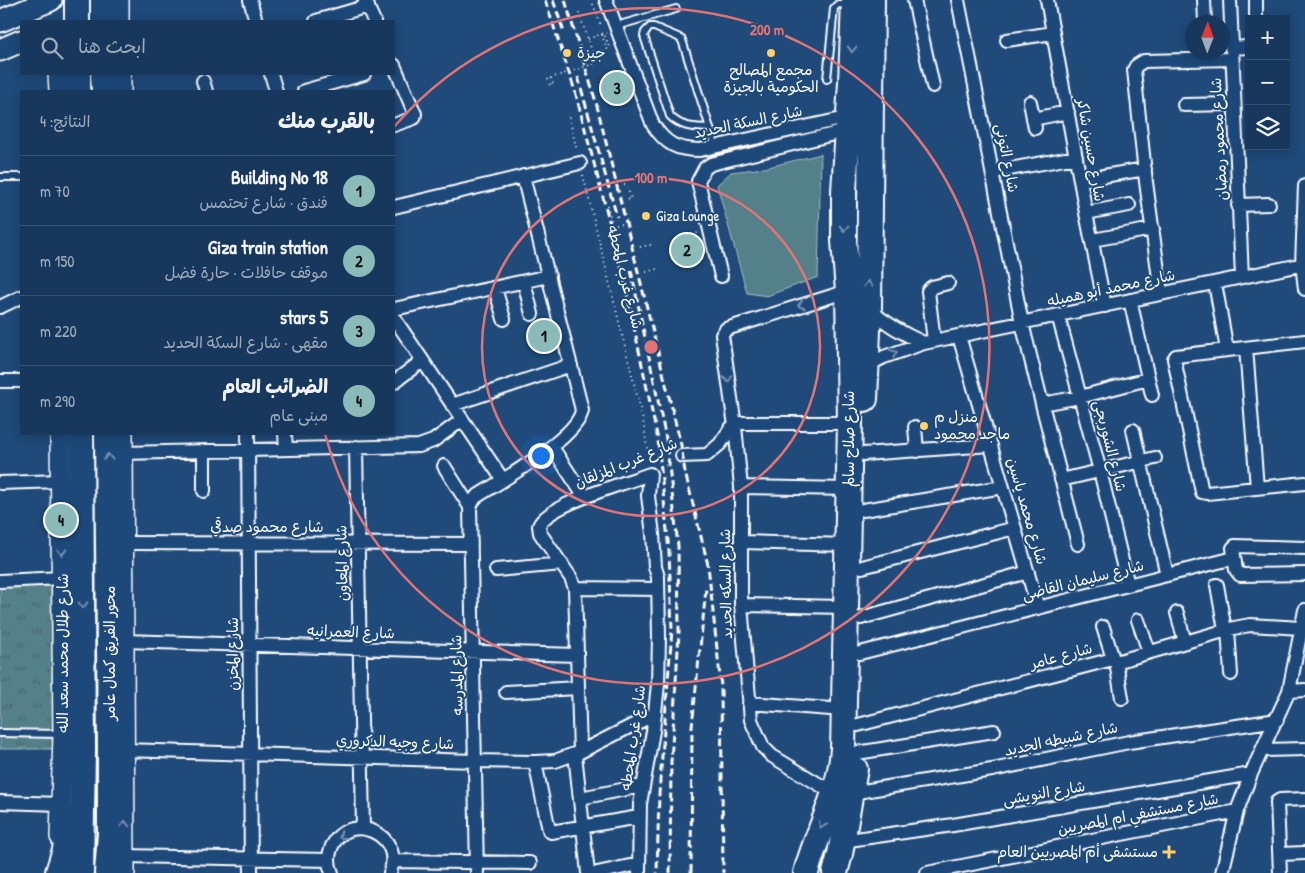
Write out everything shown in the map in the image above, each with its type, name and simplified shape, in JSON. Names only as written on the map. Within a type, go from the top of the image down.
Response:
[{"type":"highway","points":[[77,0],[77,20]]},
{"type":"highway","points":[[102,0],[103,20]]},
{"type":"highway","name":"شارع صلاح سالم","points":[[806,873],[813,848],[843,793],[857,753],[851,718],[853,612],[862,567],[863,454],[869,309],[868,231],[871,113],[860,2]]},
{"type":"highway","name":"شارع صلاح سالم","points":[[835,873],[842,840],[842,760],[851,718],[860,653],[853,612],[848,546],[850,424],[844,191],[847,124],[860,2]]},
{"type":"highway","points":[[78,75],[78,90]]},
{"type":"highway","points":[[103,75],[104,90]]},
{"type":"highway","points":[[847,124],[855,132],[858,140],[858,210],[861,222],[868,231]]},
{"type":"highway","name":"محور الفريق كمال عامر","points":[[81,435],[83,667],[81,873]]},
{"type":"highway","name":"محور الفريق كمال عامر","points":[[107,873],[110,834],[108,435]]},
{"type":"highway","points":[[58,873],[67,839],[71,762],[83,667]]},
{"type":"highway","points":[[813,848],[820,865],[830,873]]},
{"type":"main road","points":[[3,16],[51,0]]},
{"type":"main road","points":[[119,0],[120,20]]},
{"type":"main road","points":[[0,50],[20,41]]},
{"type":"main road","points":[[58,75],[59,90]]},
{"type":"main road","points":[[121,75],[121,90]]},
{"type":"main road","name":"شارع طلال محمد سعد الله","points":[[58,873],[63,734],[60,435]]},
{"type":"main road","points":[[123,435],[125,865]]},
{"type":"street","points":[[250,0],[256,20]]},
{"type":"street","name":"شارع السكة الحديد","points":[[606,0],[613,29],[653,125],[663,139],[674,146],[689,150],[716,147],[847,124],[871,113]]},
{"type":"street","points":[[914,0],[933,86]]},
{"type":"street","name":"شارع التونى","points":[[958,0],[1022,323],[1078,544]]},
{"type":"street","name":"شارع حسين شاكر","points":[[1047,0],[1105,306]]},
{"type":"street","points":[[1204,0],[1205,15]]},
{"type":"street","name":"شارع محمود رمضان","points":[[1230,0],[1242,277]]},
{"type":"street","points":[[1256,0],[1256,15]]},
{"type":"street","points":[[319,20],[366,3],[374,20]]},
{"type":"street","points":[[1007,40],[1053,33]]},
{"type":"street","points":[[1232,53],[1245,48]]},
{"type":"street","points":[[1161,293],[1134,74],[1136,66],[1144,61],[1185,58]]},
{"type":"street","points":[[395,68],[415,117],[395,126]]},
{"type":"street","points":[[271,75],[276,90]]},
{"type":"street","points":[[308,90],[360,75]]},
{"type":"street","points":[[1030,102],[1034,124],[1068,112]]},
{"type":"street","points":[[1184,105],[1234,104]]},
{"type":"street","points":[[721,276],[698,181],[704,168],[711,164],[847,124]]},
{"type":"street","points":[[993,172],[1076,157]]},
{"type":"street","points":[[395,208],[580,162]]},
{"type":"street","points":[[1080,180],[1145,169]]},
{"type":"street","points":[[470,507],[476,497],[552,448],[579,419],[582,410],[523,176]]},
{"type":"street","points":[[1305,186],[1305,289]]},
{"type":"street","points":[[1238,205],[1270,204]]},
{"type":"street","points":[[1086,213],[1128,205]]},
{"type":"street","points":[[1092,240],[1153,229]]},
{"type":"street","name":"شارع محمد أبو هميله","points":[[866,366],[903,349],[929,342],[1304,264]]},
{"type":"street","points":[[395,309],[549,276]]},
{"type":"street","points":[[524,282],[532,314]]},
{"type":"street","points":[[869,309],[885,323],[904,335],[929,342],[928,291],[932,287],[948,283]]},
{"type":"street","points":[[1215,283],[1227,350]]},
{"type":"street","points":[[495,288],[504,319]]},
{"type":"street","name":"شارع السكه الحديد","points":[[843,793],[772,756],[762,747],[751,720],[741,605],[741,487],[735,426],[722,333],[726,329],[848,291]]},
{"type":"street","points":[[0,307],[20,298]]},
{"type":"street","points":[[1130,300],[1152,395]]},
{"type":"street","name":"شارع الشوربجى","points":[[1058,315],[1100,471],[1128,585]]},
{"type":"street","points":[[395,320],[502,480]]},
{"type":"street","name":"شارع محمد ياسين","points":[[959,336],[1038,608]]},
{"type":"street","points":[[1305,341],[1176,356],[1174,361],[1200,490],[1204,494],[1305,483]]},
{"type":"street","points":[[1246,348],[1256,488]]},
{"type":"street","points":[[395,381],[422,361]]},
{"type":"street","points":[[452,405],[571,365]]},
{"type":"street","points":[[1042,404],[1080,397],[1148,378]]},
{"type":"street","points":[[0,381],[20,381]]},
{"type":"street","points":[[124,454],[426,445],[462,420]]},
{"type":"street","points":[[735,426],[746,422],[850,424]]},
{"type":"street","name":"شارع غرب المزلقان","points":[[682,456],[707,455],[720,444],[728,431],[735,426]]},
{"type":"street","points":[[915,427],[917,451]]},
{"type":"street","points":[[1133,430],[1167,575]]},
{"type":"street","name":"شارع المخزن","points":[[248,435],[251,873]]},
{"type":"street","points":[[285,435],[286,449]]},
{"type":"street","points":[[863,454],[991,445]]},
{"type":"street","name":"شارع المعاون","points":[[356,447],[363,828]]},
{"type":"street","points":[[552,448],[584,496]]},
{"type":"street","points":[[204,451],[204,491]]},
{"type":"street","points":[[1061,480],[1155,458]]},
{"type":"street","points":[[444,466],[470,507]]},
{"type":"street","name":"شارع غرب المزلقان","points":[[575,588],[571,578],[540,533],[539,526],[545,517],[584,496],[650,474]]},
{"type":"street","name":"شارع غرب المحطه","points":[[639,868],[642,786],[655,714],[659,646],[658,583],[655,572],[648,496],[650,474]]},
{"type":"street","points":[[0,483],[61,481]]},
{"type":"street","points":[[741,487],[849,489]]},
{"type":"street","points":[[863,510],[1003,487]]},
{"type":"street","name":"شارع المدرسه","points":[[470,507],[477,868]]},
{"type":"street","points":[[862,567],[1015,528]]},
{"type":"street","points":[[741,542],[848,546]]},
{"type":"street","name":"شارع محمود صدقي","points":[[124,543],[471,544]]},
{"type":"street","points":[[1305,548],[1236,546],[1233,548],[1236,570],[1243,575],[1305,574]]},
{"type":"street","name":"شارع سليمان القاضى","points":[[860,653],[1234,558]]},
{"type":"street","points":[[496,570],[562,564]]},
{"type":"street","points":[[741,605],[853,612],[1028,572]]},
{"type":"street","points":[[0,581],[62,578]]},
{"type":"street","points":[[588,873],[580,798],[575,588],[658,583]]},
{"type":"street","points":[[1217,585],[1227,630],[1231,674]]},
{"type":"street","points":[[1222,873],[1237,811],[1251,774],[1289,691],[1305,610]]},
{"type":"street","points":[[1177,613],[1185,642]]},
{"type":"street","points":[[1138,620],[1149,652]]},
{"type":"street","name":"شارع عامر","points":[[749,703],[851,718],[1115,660],[1227,630],[1250,626],[1302,632]]},
{"type":"street","points":[[1104,627],[1115,660],[1122,698]]},
{"type":"street","name":"شارع العمرانيه","points":[[124,641],[578,655]]},
{"type":"street","points":[[506,692],[578,688]]},
{"type":"street","points":[[1289,691],[1305,690]]},
{"type":"street","name":"شارع وجيه الدكروري","points":[[124,750],[475,761],[555,761],[578,753],[655,714]]},
{"type":"street","name":"شارع شبيطه الجديد","points":[[843,793],[992,770],[1130,742],[1277,720]]},
{"type":"street","points":[[857,753],[994,731]]},
{"type":"street","points":[[1262,750],[1305,749]]},
{"type":"street","points":[[534,762],[549,830],[553,832],[640,817]]},
{"type":"street","name":"شارع النويشى","points":[[842,840],[953,825],[1251,774]]},
{"type":"street","points":[[580,798],[642,786]]},
{"type":"street","points":[[1280,873],[1277,804],[1280,800],[1305,798]]},
{"type":"street","points":[[0,802],[61,804]]},
{"type":"street","name":"شارع مستشفي ام المصريين","points":[[927,873],[1237,811]]},
{"type":"street","points":[[332,873],[329,860],[330,851],[339,837],[346,832],[363,828],[371,830],[384,839],[389,846],[391,867],[477,868],[530,863]]},
{"type":"street","points":[[1280,854],[1305,853]]},
{"type":"street","points":[[125,865],[251,859],[329,860]]},
{"type":"street","points":[[597,873],[639,868]]},
{"type":"lane","points":[[827,78],[834,8],[838,4],[860,2]]},
{"type":"lane","points":[[613,29],[676,8]]},
{"type":"lane","points":[[710,128],[678,124],[670,116],[644,36],[650,27],[654,27],[682,40],[710,128],[716,147]]},
{"type":"lane","points":[[0,177],[20,177]]},
{"type":"lane","points":[[0,733],[63,734]]},
{"type":"path","points":[[548,79],[550,85],[553,84],[551,78],[596,63],[578,10]]},
{"type":"path","points":[[593,55],[607,49],[602,35],[613,29]]},
{"type":"path","points":[[588,39],[604,34]]},
{"type":"path","name":"شارع غرب المحطه","points":[[569,116],[643,420],[650,474]]},
{"type":"path","points":[[624,185],[627,185],[631,199],[625,200]]},
{"type":"path","points":[[607,206],[613,226],[622,224]]},
{"type":"path","points":[[682,237],[710,230]]},
{"type":"path","points":[[640,247],[654,244]]},
{"type":"path","points":[[687,262],[716,255]]},
{"type":"path","points":[[646,272],[660,268]]},
{"type":"path","name":"شارع غرب المزلقان","points":[[650,474],[682,456]]},
{"type":"green space","points":[[821,154],[818,277],[767,296],[747,293],[717,185],[731,172],[764,168]]},
{"type":"green space","points":[[52,582],[53,749],[0,749],[0,584]]},
{"type":"railway","points":[[545,0],[575,91],[621,266],[658,440],[669,551],[672,630],[659,794],[657,873]]},
{"type":"railway","points":[[553,0],[564,32]]},
{"type":"railway","points":[[565,0],[596,102],[681,445],[685,472],[708,565],[721,686],[723,873]]},
{"type":"railway","points":[[578,77],[617,217]]},
{"type":"railway","points":[[631,270],[666,439],[678,546],[679,633],[671,762],[670,873]]},
{"type":"railway","points":[[691,873],[692,727],[706,589]]},
{"type":"place","name":"جيزة","points":[[567,53]]},
{"type":"place","name":"مجمع المصالح الحكومية بالجيزة","points":[[771,53]]},
{"type":"place","name":"5 stars","points":[[617,88]]},
{"type":"place","name":"Giza Lounge","points":[[646,216]]},
{"type":"place","name":"Giza train station","points":[[687,250]]},
{"type":"place","name":"Building No 18","points":[[544,336]]},
{"type":"place","name":"منزل م ماجد محمود","points":[[924,426]]},
{"type":"place","name":"الضرائب العام","points":[[61,520]]},
{"type":"place","name":"مستشفى أم المصريين العام","points":[[1169,852]]}]
